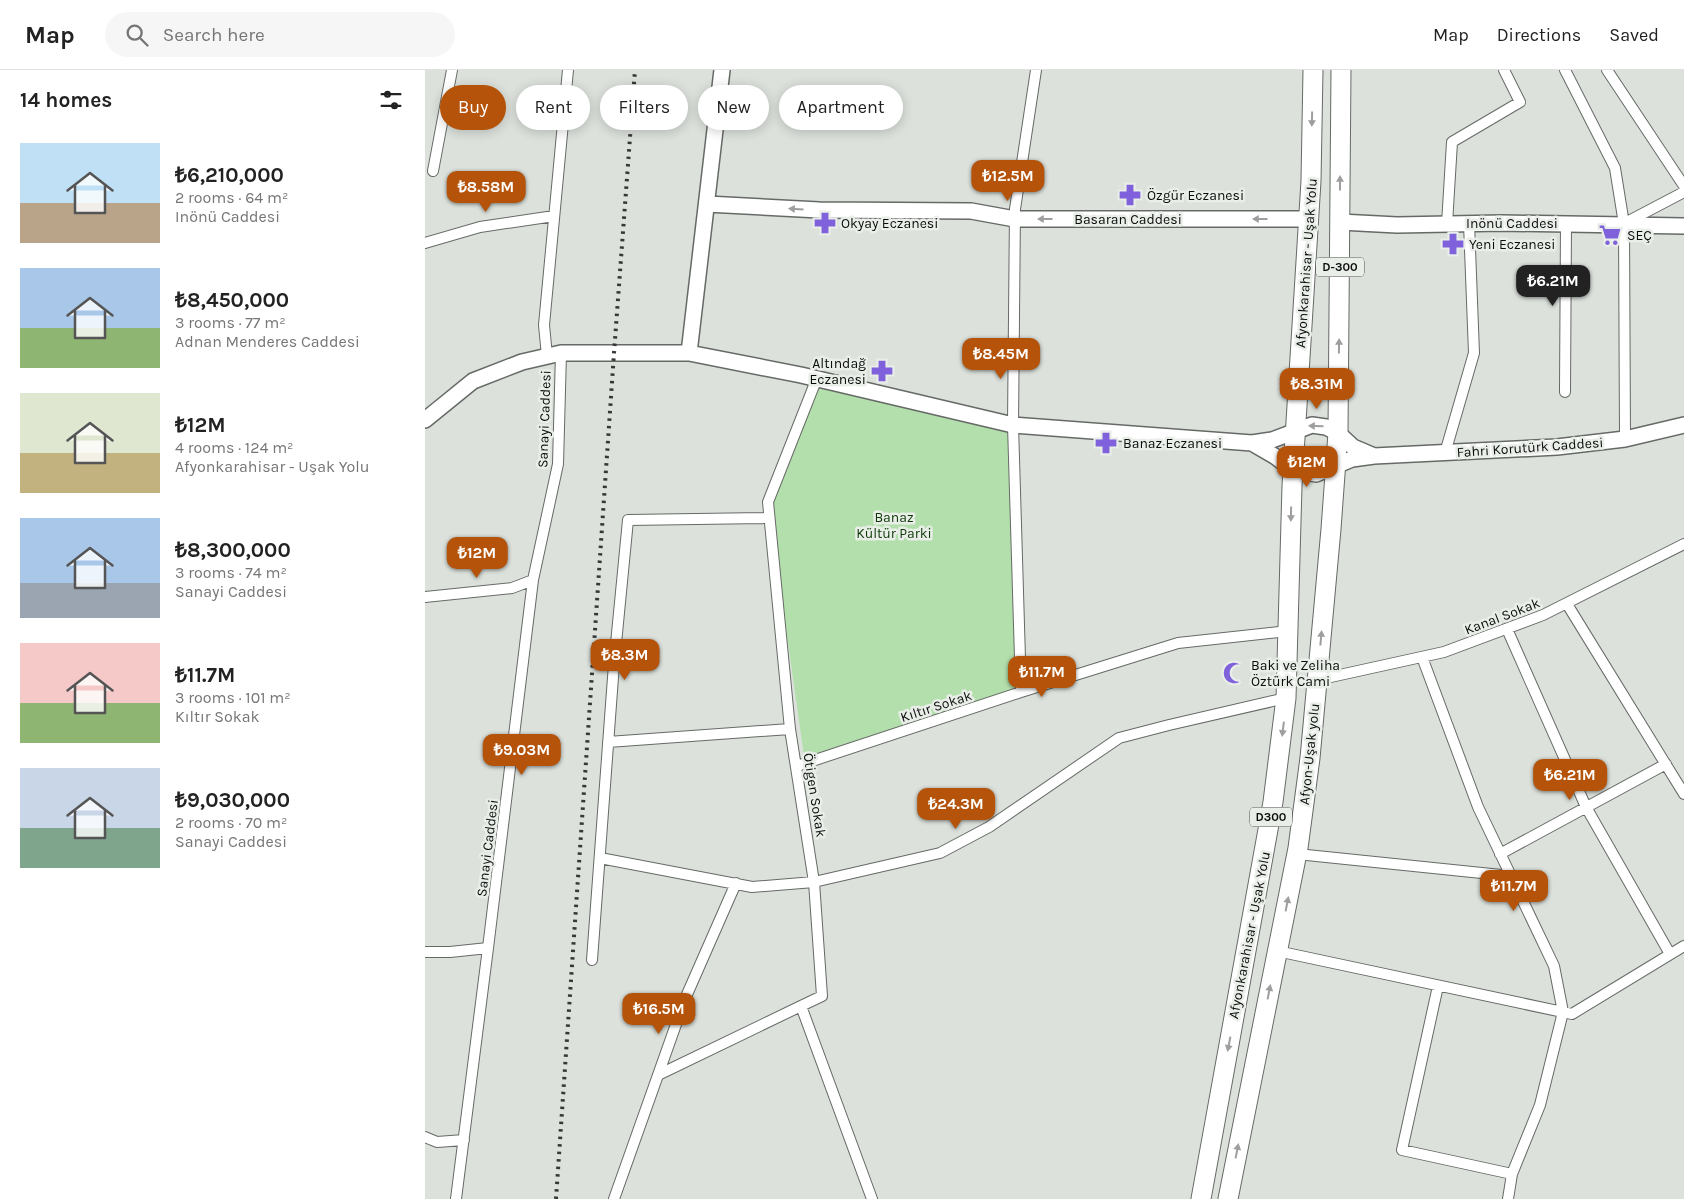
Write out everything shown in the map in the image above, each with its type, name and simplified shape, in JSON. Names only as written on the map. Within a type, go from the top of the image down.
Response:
[{"type":"highway","name":"Afyonkarahisar - Uşak Yolu","points":[[1201,1199],[1273,802],[1286,698],[1293,470],[1311,181],[1313,70]]},
{"type":"highway","name":"Afyonkarahisar - Uşak Yolu","points":[[1336,464],[1338,433],[1341,70]]},
{"type":"highway","name":"Afyon-Uşak yolu","points":[[1277,951],[1297,854],[1310,758],[1336,464]]},
{"type":"highway","name":"D300","points":[[1228,1199],[1277,951]]},
{"type":"street","points":[[433,171],[451,70]]},
{"type":"street","name":"Sanayi Caddesi","points":[[456,1199],[489,948],[533,580],[558,464],[554,354],[544,325],[568,70]]},
{"type":"street","points":[[689,353],[721,70]]},
{"type":"street","points":[[1021,692],[1013,425],[1015,218],[1036,70]]},
{"type":"street","points":[[1447,224],[1452,142],[1520,102],[1504,70]]},
{"type":"street","points":[[1565,70],[1615,168],[1624,224],[1625,439]]},
{"type":"street","points":[[1607,70],[1684,186]]},
{"type":"street","points":[[1624,224],[1684,192]]},
{"type":"street","name":"Basaran Caddesi","points":[[707,204],[819,210],[971,211],[1015,218],[1309,219]]},
{"type":"street","points":[[425,243],[481,227],[554,216]]},
{"type":"street","name":"Inönü Caddesi","points":[[1340,222],[1397,225],[1566,223],[1684,226]]},
{"type":"street","points":[[1445,452],[1474,353],[1469,223]]},
{"type":"street","points":[[1565,392],[1566,223]]},
{"type":"street","points":[[425,420],[473,381],[522,362],[554,354],[689,353],[817,378],[1013,425],[1251,443],[1272,440],[1312,425],[1326,427],[1338,433],[1353,447],[1373,456]]},
{"type":"street","name":"Ötigen Sokak","points":[[801,1006],[823,996],[814,882],[791,729],[768,502],[817,378]]},
{"type":"street","name":"Fahri Korutürk Caddesi","points":[[1336,464],[1352,459],[1373,456],[1557,447],[1625,439],[1684,425]]},
{"type":"street","points":[[1251,443],[1293,470],[1316,474],[1336,464]]},
{"type":"street","points":[[592,960],[608,742],[628,520],[769,518]]},
{"type":"street","name":"Kanal Sokak","points":[[1317,680],[1444,652],[1507,629],[1567,604],[1684,544]]},
{"type":"street","points":[[425,597],[511,588],[533,580]]},
{"type":"street","points":[[1567,604],[1684,794]]},
{"type":"street","points":[[1507,629],[1586,807],[1670,954]]},
{"type":"street","name":"Kıltır Sokak","points":[[797,766],[1021,692],[1178,643],[1288,631]]},
{"type":"street","points":[[1423,657],[1479,807],[1554,966],[1563,1012],[1540,1105],[1512,1174],[1508,1199]]},
{"type":"street","points":[[600,858],[753,886],[814,882],[940,853],[989,827],[1119,738],[1286,698]]},
{"type":"street","points":[[608,742],[791,729]]},
{"type":"street","points":[[1500,854],[1666,764]]},
{"type":"street","points":[[1297,854],[1511,876]]},
{"type":"street","points":[[614,1199],[685,999],[736,883]]},
{"type":"street","points":[[1277,951],[1572,1014],[1684,946]]},
{"type":"street","points":[[425,952],[450,952],[489,948]]},
{"type":"street","points":[[1438,986],[1402,1150],[1512,1174]]},
{"type":"street","points":[[658,1075],[801,1006],[872,1199]]},
{"type":"street","points":[[425,1138],[437,1142],[464,1140]]},
{"type":"green space","name":"Banaz Kültür Parki","points":[[817,378],[1013,425],[1018,693],[805,763],[768,502]]},
{"type":"railway","points":[[556,1199],[635,70]]},
{"type":"place","name":"Özgür Eczanesi","points":[[1130,195]]},
{"type":"place","name":"Okyay Eczanesi","points":[[825,223]]},
{"type":"place","name":"SEÇ","points":[[1610,235]]},
{"type":"place","name":"Yeni Eczanesi","points":[[1453,244]]},
{"type":"place","name":"Altındağ Eczanesi","points":[[882,371]]},
{"type":"place","name":"Banaz Eczanesi","points":[[1106,443]]},
{"type":"place","name":"Baki ve Zeliha Öztürk Cami","points":[[1234,673]]}]
